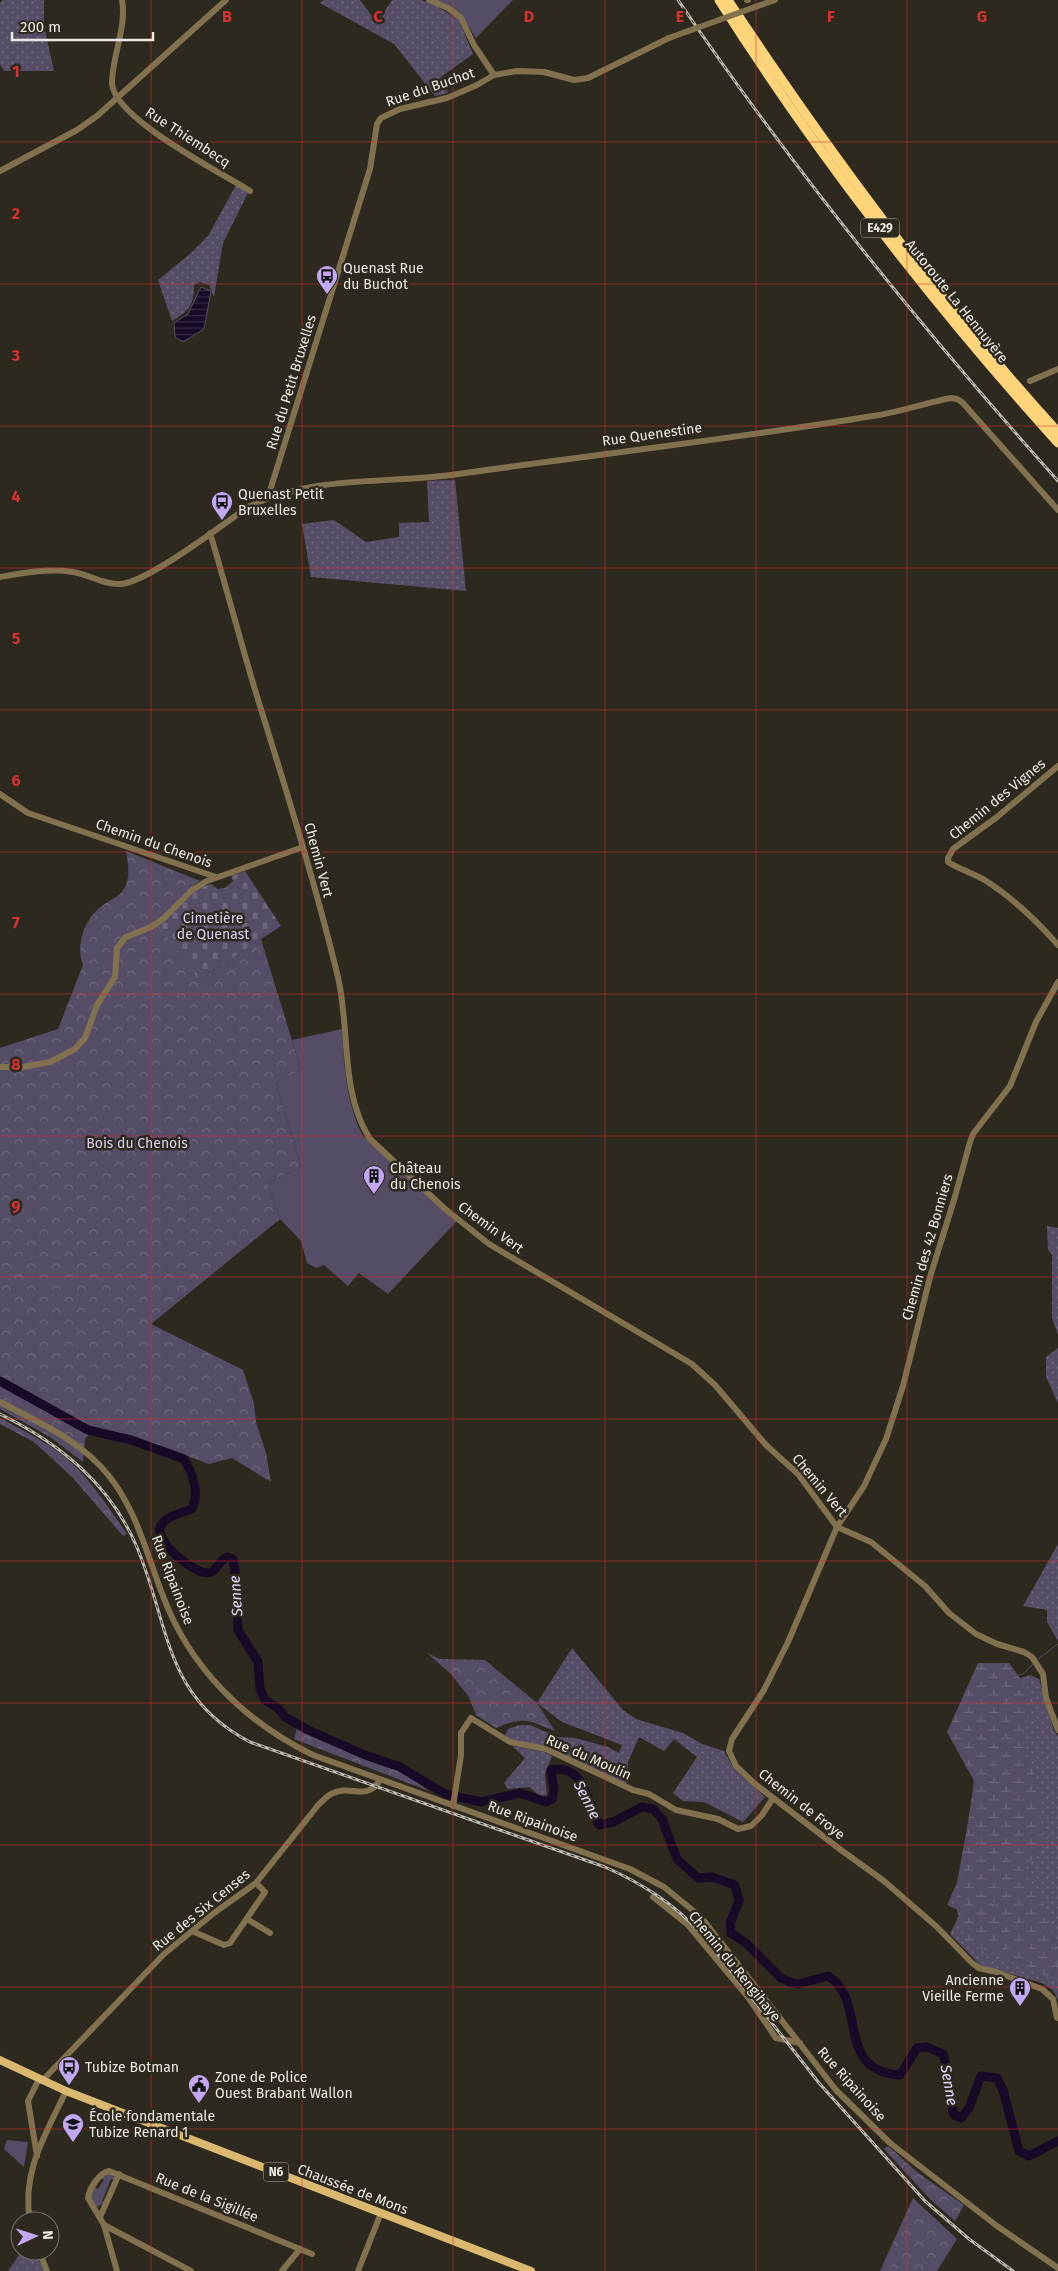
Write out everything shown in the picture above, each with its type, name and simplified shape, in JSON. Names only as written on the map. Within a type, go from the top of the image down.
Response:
[{"type":"highway","name":"Autoroute La Hennuyère","points":[[720,0],[837,171],[907,264],[970,342],[1058,443]]},
{"type":"highway","name":"Autoroute La Hennuyère","points":[[728,0],[799,105],[914,260],[977,338],[1058,432]]},
{"type":"main road","name":"Chaussée de Mons","points":[[0,2060],[66,2091],[530,2271]]},
{"type":"street","name":"Rue Thiembecq","points":[[122,0],[123,13],[112,83],[118,98],[137,120],[250,190]]},
{"type":"street","points":[[0,171],[77,130],[118,98],[226,0]]},
{"type":"street","points":[[429,0],[448,8],[461,18],[474,45],[494,75]]},
{"type":"street","name":"Rue du Buchot","points":[[345,245],[372,161],[375,130],[380,120],[400,109],[447,98],[477,85],[494,75],[530,70],[574,80],[582,80],[669,38],[775,0]]},
{"type":"street","name":"Rue du Petit Bruxelles","points":[[268,497],[345,245]]},
{"type":"street","points":[[1030,381],[1058,369]]},
{"type":"street","name":"Rue Quenestine","points":[[0,577],[61,571],[78,573],[110,583],[128,582],[149,573],[248,507],[268,497],[333,482],[439,476],[873,416],[953,398],[962,402],[1058,510]]},
{"type":"street","name":"Chemin Vert","points":[[210,533],[303,847],[341,992],[350,1083],[363,1129],[370,1139],[444,1208],[489,1244],[692,1364],[714,1385],[760,1438],[798,1474],[837,1526],[871,1542],[925,1586],[949,1613],[976,1634],[998,1644],[1024,1652],[1034,1660],[1043,1674],[1046,1698],[1058,1730]]},
{"type":"street","name":"Chemin des Vignes","points":[[1058,766],[997,817],[953,849],[948,858],[948,862],[954,866],[981,878],[1013,901],[1039,923],[1058,945]]},
{"type":"street","name":"Chemin du Chenois","points":[[0,794],[28,812],[216,877],[303,847]]},
{"type":"street","points":[[0,1067],[39,1065],[62,1057],[75,1048],[85,1038],[97,1005],[115,977],[117,948],[121,941],[126,937],[151,927],[164,918],[198,885],[216,877]]},
{"type":"street","name":"Chemin des 42 Bonniers","points":[[837,1526],[844,1519],[870,1475],[891,1424],[930,1277],[973,1134],[1010,1086],[1036,1022],[1058,982]]},
{"type":"street","name":"Rue Ripainoise","points":[[0,1402],[59,1434],[83,1450],[108,1474],[120,1490],[141,1533],[172,1618],[193,1654],[220,1688],[253,1719],[294,1746],[313,1755],[380,1780],[454,1803],[630,1870],[664,1887],[701,1917],[836,2090],[890,2143],[997,2226],[1058,2268]]},
{"type":"street","name":"Chemin de Froye","points":[[837,1526],[788,1642],[764,1690],[729,1746],[731,1758],[736,1766],[773,1798],[890,1886],[937,1927],[979,1968],[996,1972],[1048,1993],[1056,2004],[1057,2018]]},
{"type":"street","name":"Rue du Moulin","points":[[454,1803],[461,1732],[470,1718],[510,1742],[546,1750],[626,1787],[649,1794],[676,1810],[718,1819],[738,1828],[751,1826],[762,1815],[773,1798]]},
{"type":"street","name":"Rue des Six Censes","points":[[37,2156],[28,2102],[40,2080],[164,1954],[256,1883],[319,1804],[331,1794],[349,1790],[363,1793],[370,1791],[380,1780]]},
{"type":"street","points":[[192,1931],[226,1946],[248,1919],[265,1892],[256,1883]]},
{"type":"street","name":"Chemin du Rengihaye","points":[[653,1897],[688,1926],[748,1997],[776,2038],[800,2043]]},
{"type":"street","points":[[248,1919],[270,1933]]},
{"type":"street","points":[[29,2211],[27,2192],[30,2174],[66,2091]]},
{"type":"street","name":"Rue de la Sigillée","points":[[100,2217],[89,2202],[88,2194],[104,2172],[109,2171],[312,2254]]},
{"type":"street","points":[[117,2271],[100,2217],[119,2174]]},
{"type":"street","points":[[358,2271],[381,2213]]},
{"type":"street","points":[[104,2225],[191,2271]]},
{"type":"street","points":[[282,2271],[300,2249]]},
{"type":"green space","points":[[3,0],[44,0],[44,26],[54,71],[4,71],[0,64],[0,3]]},
{"type":"green space","points":[[324,0],[360,0],[377,23],[392,0],[421,0],[433,4],[459,20],[473,54],[441,77],[448,93],[435,96],[394,44],[320,3]]},
{"type":"green space","points":[[435,0],[513,0],[476,38],[461,15]]},
{"type":"green space","points":[[236,185],[248,193],[223,243],[214,297],[209,285],[200,282],[194,285],[192,303],[183,314],[172,321],[158,280],[190,254],[208,236]]},
{"type":"green space","points":[[455,480],[466,591],[311,577],[302,524],[334,520],[366,542],[399,537],[399,523],[429,522],[427,481]]},
{"type":"green space","name":"Bois du Chenois","points":[[126,851],[200,881],[165,914],[199,980],[261,939],[301,1070],[276,1083],[301,1167],[268,1183],[280,1219],[151,1324],[243,1370],[254,1404],[256,1422],[266,1453],[271,1482],[232,1458],[209,1464],[136,1437],[95,1428],[85,1439],[83,1462],[50,1437],[0,1409],[0,1048],[58,1029],[83,965],[80,949],[86,925],[96,911],[120,894],[128,880]]},
{"type":"green space","name":"Cimetière de Quenast","points":[[245,871],[281,926],[199,980],[159,925],[197,889],[211,884],[218,889],[225,888],[233,881],[231,876]]},
{"type":"green space","points":[[342,1029],[349,1097],[363,1136],[457,1221],[388,1294],[359,1273],[348,1286],[324,1265],[316,1268],[307,1263],[301,1241],[280,1219],[268,1183],[301,1167],[276,1083],[301,1070],[292,1040]]},
{"type":"green space","points":[[1047,1226],[1058,1228],[1058,1335],[1052,1318],[1052,1255],[1048,1250]]},
{"type":"green space","points":[[1058,1348],[1058,1403],[1046,1377],[1046,1357]]},
{"type":"green space","points":[[0,1418],[39,1439],[67,1458],[96,1490],[127,1534],[123,1536],[73,1478],[34,1442],[0,1424]]},
{"type":"green space","points":[[1058,1544],[1058,1641],[1047,1622],[1047,1610],[1023,1606]]},
{"type":"green space","points":[[572,1648],[623,1710],[636,1719],[683,1733],[702,1744],[724,1751],[734,1769],[765,1797],[743,1822],[704,1802],[683,1801],[673,1793],[697,1757],[674,1739],[664,1751],[639,1737],[628,1762],[627,1785],[578,1762],[511,1740],[505,1735],[508,1729],[519,1725],[530,1725],[558,1737],[575,1738],[608,1747],[619,1753],[622,1745],[562,1722],[537,1703]]},
{"type":"green space","points":[[427,1653],[440,1659],[485,1660],[537,1703],[555,1731],[526,1721],[513,1722],[496,1728],[476,1715],[469,1697],[451,1674]]},
{"type":"green space","points":[[978,1663],[1009,1663],[1033,1696],[1022,1739],[1037,1782],[1045,1847],[1023,1868],[1048,1912],[1058,1954],[1058,1981],[965,1942],[956,1906],[974,1781],[947,1732]]},
{"type":"green space","points":[[1030,1675],[1039,1679],[1054,1731],[1058,1736],[1058,2000],[1053,1990],[1042,1983],[980,1965],[950,1934],[961,1911],[947,1905],[957,1883],[968,1822],[1014,1680]]},
{"type":"green space","points":[[298,1724],[398,1768],[429,1791],[294,1739]]},
{"type":"green space","points":[[512,1746],[545,1752],[552,1756],[545,1774],[547,1795],[540,1796],[529,1787],[508,1789],[504,1783],[525,1758]]},
{"type":"green space","points":[[7,2140],[28,2142],[24,2167],[4,2149]]},
{"type":"green space","points":[[888,2146],[917,2172],[964,2205],[955,2221],[930,2199],[884,2149]]},
{"type":"green space","points":[[104,2174],[113,2174],[115,2180],[111,2179],[102,2201],[105,2202],[97,2207],[91,2202],[90,2194],[95,2187],[98,2189],[104,2180],[101,2177]]},
{"type":"green space","points":[[913,2198],[957,2239],[937,2271],[880,2271]]},
{"type":"green space","points":[[15,2261],[40,2261],[44,2271],[8,2271]]},
{"type":"shaded area","points":[[201,287],[211,291],[204,329],[183,342],[175,337],[174,323],[188,314]]},
{"type":"waterway","points":[[1058,1235],[1053,1239],[1053,1248],[1058,1254]]},
{"type":"waterway","points":[[1058,1295],[1058,1300]]},
{"type":"waterway","points":[[1058,1357],[1054,1367],[1058,1382]]},
{"type":"waterway","name":"Senne","points":[[0,1381],[88,1430],[131,1440],[184,1459],[194,1483],[194,1503],[192,1509],[174,1515],[165,1521],[160,1528],[160,1534],[177,1556],[202,1572],[211,1572],[227,1557],[233,1559],[238,1630],[258,1662],[260,1689],[265,1700],[278,1708],[285,1717],[308,1730],[365,1755],[400,1767],[445,1794],[481,1802],[520,1793],[546,1802],[552,1799],[554,1790],[551,1770],[562,1769],[578,1779],[588,1796],[599,1825],[613,1822],[642,1807],[653,1809],[662,1819],[677,1859],[698,1878],[712,1877],[735,1885],[739,1901],[730,1923],[731,1933],[746,1943],[781,1978],[798,1984],[828,1976],[840,1987],[847,2001],[859,2048],[867,2061],[880,2071],[900,2075],[917,2048],[927,2047],[943,2054],[946,2062],[954,2115],[961,2118],[969,2108],[981,2076],[997,2078],[1003,2090],[1019,2151],[1029,2156],[1058,2141]]},
{"type":"waterway","points":[[1058,1612],[1050,1614],[1049,1619],[1058,1634]]},
{"type":"waterway","points":[[1037,1660],[1058,1644]]},
{"type":"waterway","points":[[1034,1663],[1023,1674],[993,1680],[969,1721],[974,1733],[1003,1734],[1006,1738],[1002,1750],[992,1758],[998,1768],[1012,1770],[1009,1794],[1021,1799],[1024,1808],[980,1834],[981,1846],[985,1854],[965,1876],[980,1881],[987,1875],[997,1888],[992,1900],[997,1910],[993,1915],[981,1918],[974,1935],[985,1952],[995,1954],[1015,1947],[1029,1949],[1048,1957],[1058,1970]]},
{"type":"railway","points":[[678,0],[767,125],[860,247],[957,365],[1058,481]]},
{"type":"railway","points":[[0,1414],[22,1425],[62,1452],[80,1467],[112,1502],[136,1545],[173,1656],[185,1681],[200,1703],[222,1724],[250,1742],[605,1867],[657,1895],[702,1934],[819,2083],[925,2201],[969,2239],[1013,2271]]},
{"type":"place","name":"Quenast Rue du Buchot","points":[[327,295]]},
{"type":"place","name":"Quenast Petit Bruxelles","points":[[222,521]]},
{"type":"place","name":"Château du Chenois","points":[[374,1195]]},
{"type":"place","name":"Ancienne Vieille Ferme","points":[[1020,2007]]},
{"type":"place","name":"Tubize Botman","points":[[69,2086]]},
{"type":"place","name":"Zone de Police Ouest Brabant Wallon","points":[[199,2104]]},
{"type":"place","name":"École fondamentale Tubize Renard 1","points":[[73,2143]]}]
